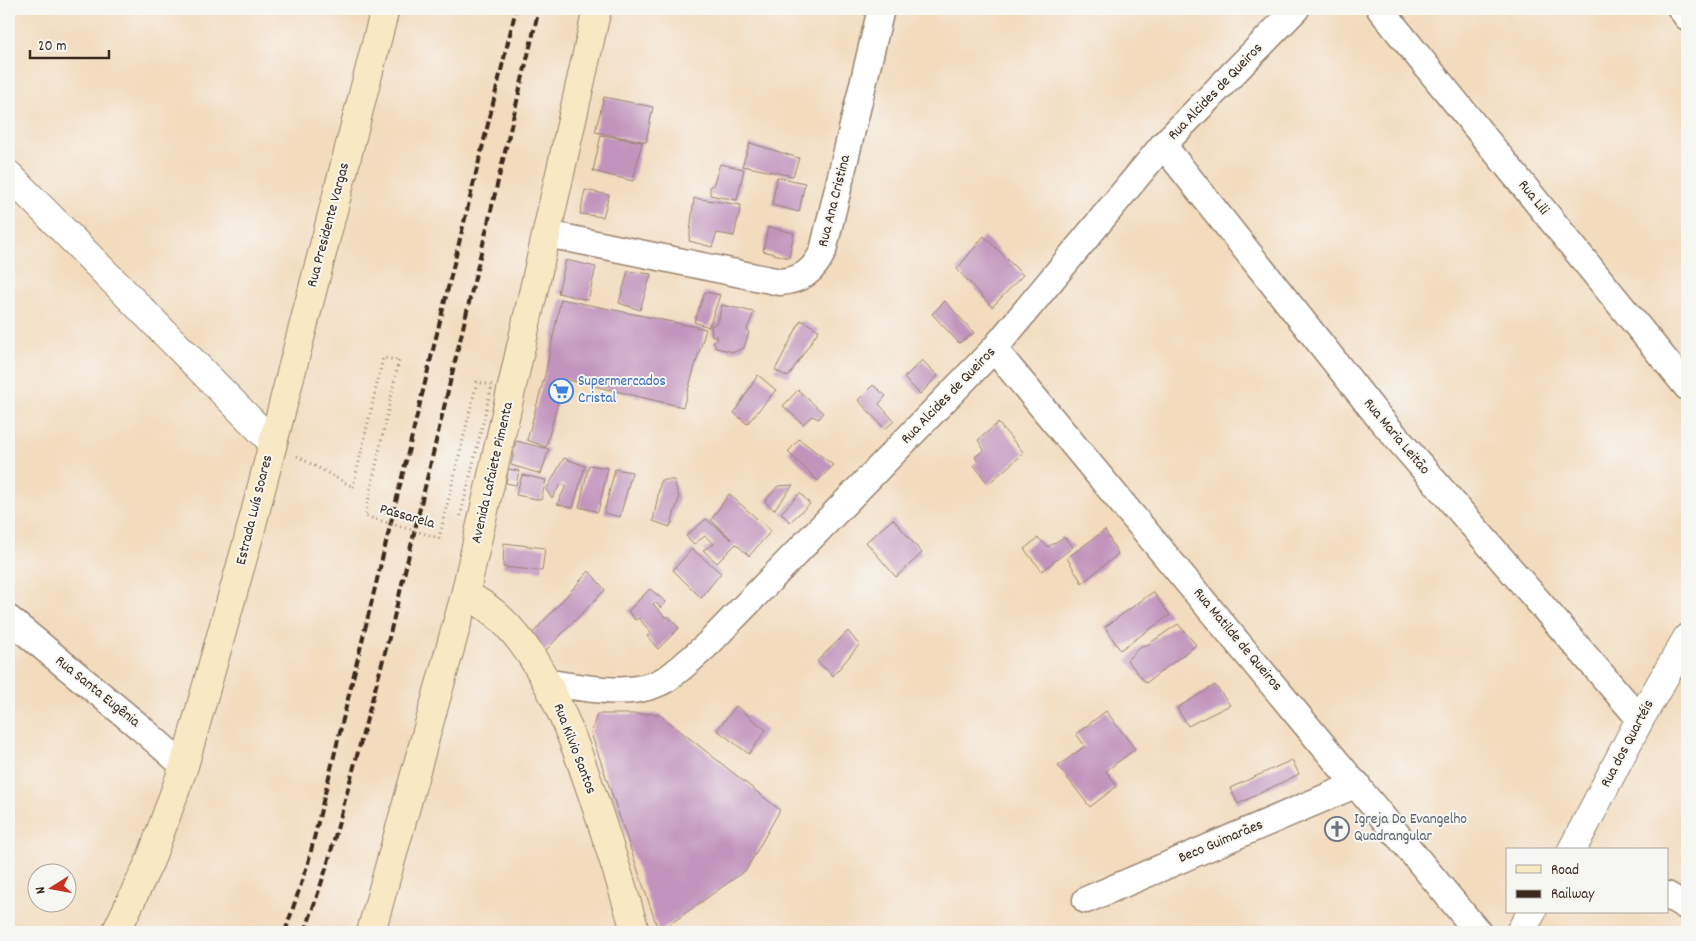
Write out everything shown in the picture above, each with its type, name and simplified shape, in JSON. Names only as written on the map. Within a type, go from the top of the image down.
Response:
[{"type":"main road","name":"Rua Presidente Vargas","points":[[272,442],[385,9]]},
{"type":"main road","name":"Avenida Lafaiete Pimenta","points":[[370,932],[465,596],[597,9]]},
{"type":"main road","name":"Estrada Luís Soares","points":[[116,932],[150,862],[184,766],[248,540],[272,442]]},
{"type":"main road","name":"Rua Kilvio Santos","points":[[465,596],[495,611],[523,644],[548,683],[579,754],[635,932]]},
{"type":"street","name":"Rua Ana Cristina","points":[[547,234],[780,282],[793,281],[805,276],[816,266],[823,251],[881,9]]},
{"type":"street","name":"Rua Alcides de Queiros","points":[[548,683],[603,690],[637,690],[666,679],[709,643],[994,349],[1163,145],[1296,9]]},
{"type":"street","name":"Rua Lili","points":[[1380,9],[1687,387]]},
{"type":"street","points":[[1681,9],[1687,18]]},
{"type":"street","name":"Rua Maria Leitão","points":[[1163,145],[1377,415],[1640,719]]},
{"type":"street","name":"Estrada Luís Soares","points":[[9,175],[272,442]]},
{"type":"street","name":"Rua Matilde de Queiros","points":[[994,349],[1478,932]]},
{"type":"street","name":"Rua Santa Eugênia","points":[[9,619],[184,766]]},
{"type":"street","name":"Rua dos Quartéis","points":[[1580,847],[1640,719],[1687,638]]},
{"type":"street","name":"Beco Guimarães","points":[[1086,900],[1357,784]]},
{"type":"street","points":[[1668,896],[1687,906]]},
{"type":"street","points":[[1520,932],[1531,914]]},
{"type":"path","name":"Passarela","points":[[272,442],[353,487],[383,358],[399,360],[365,516],[440,538],[477,382],[492,385],[460,518]]},
{"type":"building","points":[[604,97],[653,107],[646,142],[595,132]]},
{"type":"building","points":[[601,135],[642,142],[633,181],[593,171]]},
{"type":"building","points":[[750,143],[799,158],[793,176],[742,166]]},
{"type":"building","points":[[720,164],[744,169],[737,200],[710,195],[710,186],[713,186]]},
{"type":"building","points":[[777,177],[805,183],[799,212],[772,205]]},
{"type":"building","points":[[585,190],[609,195],[603,217],[580,214]]},
{"type":"building","points":[[694,198],[741,205],[734,236],[717,233],[712,247],[689,241]]},
{"type":"building","points":[[768,227],[794,233],[789,258],[763,251]]},
{"type":"building","points":[[984,236],[1023,275],[992,307],[957,269]]},
{"type":"building","points":[[566,260],[596,267],[588,300],[558,293]]},
{"type":"building","points":[[628,271],[651,274],[640,310],[619,303]]},
{"type":"building","points":[[705,292],[720,295],[709,327],[694,322]]},
{"type":"building","points":[[561,299],[706,329],[683,407],[564,379],[546,447],[527,440],[545,375]]},
{"type":"building","points":[[945,301],[974,333],[959,343],[932,314]]},
{"type":"building","points":[[722,305],[754,312],[747,329],[749,332],[744,348],[734,352],[716,348],[713,341],[717,340],[716,336],[712,336],[711,326],[718,322]]},
{"type":"building","points":[[801,320],[819,330],[788,377],[775,370]]},
{"type":"building","points":[[922,360],[938,376],[920,394],[904,378]]},
{"type":"building","points":[[758,375],[776,390],[747,424],[734,413]]},
{"type":"building","points":[[873,385],[886,396],[879,404],[894,421],[885,429],[858,400]]},
{"type":"building","points":[[798,390],[823,413],[819,419],[812,416],[803,424],[783,406]]},
{"type":"building","points":[[998,423],[1024,453],[988,484],[974,465],[978,462],[975,457],[984,450],[978,440]]},
{"type":"building","points":[[799,439],[833,465],[818,481],[788,452]]},
{"type":"building","points":[[516,441],[549,449],[541,474],[511,465]]},
{"type":"building","points":[[564,458],[585,466],[573,508],[557,504],[566,486],[561,484],[552,498],[546,490]]},
{"type":"building","points":[[589,465],[608,468],[598,512],[579,507]]},
{"type":"building","points":[[508,469],[519,471],[516,485],[506,483]]},
{"type":"building","points":[[615,469],[632,472],[620,517],[604,513]]},
{"type":"building","points":[[522,475],[546,480],[541,500],[516,495]]},
{"type":"building","points":[[661,480],[674,480],[679,498],[670,527],[653,521]]},
{"type":"building","points":[[793,485],[774,510],[765,501],[778,486]]},
{"type":"building","points":[[800,493],[810,504],[790,522],[781,513]]},
{"type":"building","points":[[729,494],[771,531],[749,556],[736,544],[717,563],[703,550],[714,544],[705,536],[694,544],[686,536],[706,519],[732,540],[711,520]]},
{"type":"building","points":[[893,519],[922,553],[896,577],[866,542]]},
{"type":"building","points":[[1105,530],[1118,554],[1082,583],[1067,558]]},
{"type":"building","points":[[1064,537],[1073,547],[1042,571],[1024,549],[1038,538],[1048,547]]},
{"type":"building","points":[[504,543],[545,548],[542,571],[503,567]]},
{"type":"building","points":[[692,549],[721,573],[701,598],[673,570]]},
{"type":"building","points":[[589,571],[605,590],[544,652],[531,635]]},
{"type":"building","points":[[650,589],[666,602],[661,608],[655,602],[653,604],[679,628],[658,649],[647,636],[651,633],[639,618],[635,620],[628,611]]},
{"type":"building","points":[[1153,592],[1170,615],[1120,650],[1105,627]]},
{"type":"building","points":[[1178,624],[1196,645],[1146,683],[1127,660],[1141,646],[1147,645]]},
{"type":"building","points":[[848,631],[859,645],[833,676],[817,661]]},
{"type":"building","points":[[1215,685],[1230,705],[1188,726],[1177,708]]},
{"type":"building","points":[[736,706],[766,730],[749,754],[717,730]]},
{"type":"building","points":[[1106,711],[1135,749],[1106,771],[1117,786],[1090,807],[1058,766],[1085,746],[1076,734]]},
{"type":"building","points":[[597,714],[659,714],[780,810],[746,870],[659,932],[591,733]]},
{"type":"building","points":[[1292,760],[1299,774],[1238,804],[1230,788]]},
{"type":"railway","points":[[285,932],[308,863],[516,9]]},
{"type":"railway","points":[[305,932],[327,866],[390,634],[539,9]]},
{"type":"place","name":"Supermercados Cristal","points":[[561,391]]},
{"type":"place","name":"Igreja Do Evangelho Quadrangular","points":[[1337,829]]}]
